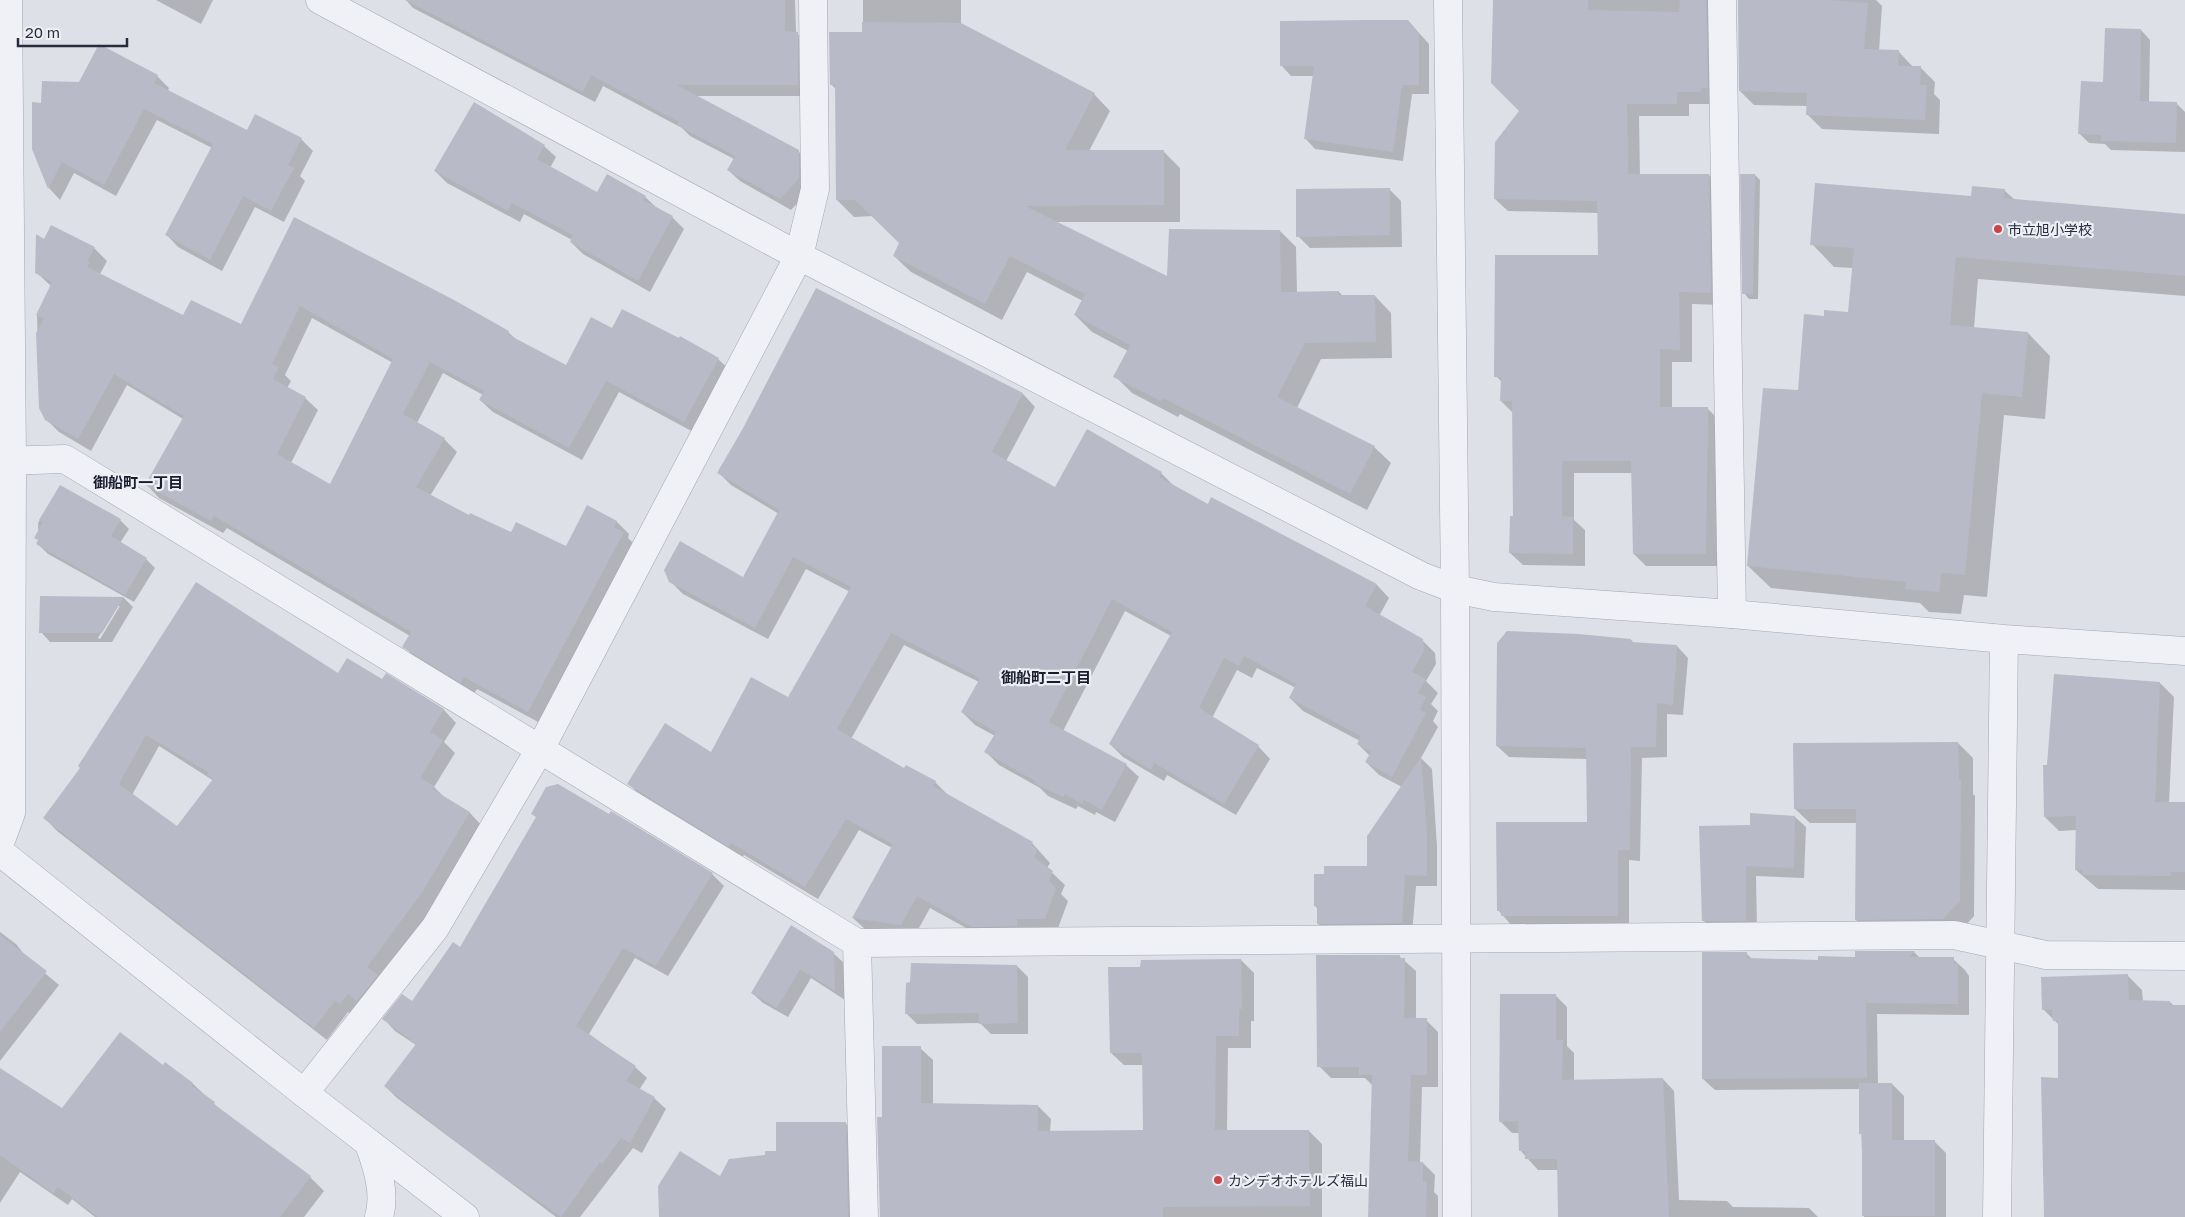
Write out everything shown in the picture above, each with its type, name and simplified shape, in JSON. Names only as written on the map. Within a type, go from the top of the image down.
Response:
[{"type":"street","points":[[0,843],[11,813],[6,460],[8,0]]},
{"type":"street","points":[[320,0],[799,256],[1421,576],[1455,589],[1494,597],[1732,614],[2004,639],[2185,652]]},
{"type":"street","points":[[304,1093],[434,928],[540,749],[799,256],[815,189],[813,0]]},
{"type":"street","points":[[1448,0],[1458,938],[1457,1217]]},
{"type":"street","points":[[1722,0],[1732,614]]},
{"type":"street","points":[[6,460],[65,459],[857,943],[1954,934],[2046,955],[2185,956]]},
{"type":"street","points":[[1998,1217],[2004,639]]},
{"type":"street","points":[[0,852],[464,1217]]},
{"type":"street","points":[[857,943],[864,1217]]},
{"type":"street","points":[[369,1144],[378,1168],[381,1194],[379,1217]]},
{"type":"building","points":[[405,0],[785,0],[785,31],[798,32],[798,85],[677,85],[799,150],[799,178],[780,199],[727,170],[735,156],[677,125],[679,122],[591,75],[583,92]]},
{"type":"building","points":[[1493,0],[1588,0],[1588,10],[1679,12],[1680,0],[1706,0],[1708,88],[1701,88],[1701,92],[1677,92],[1677,104],[1627,104],[1628,174],[1709,174],[1711,293],[1679,292],[1680,350],[1660,349],[1660,407],[1708,407],[1706,554],[1633,554],[1631,461],[1562,461],[1562,516],[1573,517],[1573,554],[1509,553],[1510,516],[1513,516],[1512,401],[1500,401],[1501,377],[1494,377],[1495,255],[1598,255],[1597,201],[1494,199],[1495,142],[1519,111],[1491,83]]},
{"type":"building","points":[[1738,0],[1829,0],[1868,3],[1864,49],[1899,50],[1898,66],[1921,66],[1920,85],[1927,85],[1925,120],[1806,115],[1807,93],[1739,91]]},
{"type":"building","points":[[1408,20],[1419,33],[1419,85],[1402,85],[1393,152],[1304,139],[1314,66],[1280,66],[1280,21]]},
{"type":"building","points":[[862,22],[961,23],[1095,93],[1065,150],[1164,150],[1164,205],[1025,206],[1167,276],[1169,229],[1280,230],[1281,292],[1339,291],[1339,295],[1375,295],[1376,342],[1305,343],[1277,397],[1375,446],[1350,494],[1163,398],[1161,401],[1113,377],[1130,345],[1074,315],[1085,294],[1010,256],[985,304],[893,256],[899,243],[855,200],[836,200],[835,85],[830,85],[829,32],[862,32]]},
{"type":"building","points":[[2105,28],[2141,29],[2140,101],[2177,102],[2176,143],[2101,141],[2101,135],[2078,134],[2081,81],[2103,82]]},
{"type":"building","points":[[99,44],[158,75],[154,83],[247,130],[255,114],[302,138],[288,165],[294,168],[271,211],[243,196],[210,260],[165,235],[213,144],[144,109],[104,185],[62,162],[48,189],[32,149],[32,102],[41,103],[42,81],[79,82]]},
{"type":"building","points":[[474,102],[545,145],[537,159],[597,192],[607,174],[646,196],[643,200],[673,216],[638,281],[570,242],[573,235],[512,203],[508,211],[434,171]]},
{"type":"building","points":[[1740,174],[1755,174],[1753,294],[1742,294]]},
{"type":"building","points":[[1815,183],[1971,196],[1972,186],[2005,189],[2004,198],[2185,214],[2185,276],[1956,257],[1950,325],[2028,332],[2022,397],[1982,393],[1965,575],[1941,573],[1939,592],[1905,589],[1906,582],[1747,566],[1763,388],[1798,390],[1804,314],[1824,316],[1824,310],[1848,312],[1854,248],[1810,245]]},
{"type":"building","points":[[1390,188],[1390,235],[1296,237],[1296,189]]},
{"type":"building","points":[[294,217],[454,300],[509,331],[507,334],[566,365],[591,317],[612,328],[622,309],[679,338],[680,336],[719,358],[684,422],[606,381],[569,448],[479,400],[484,391],[430,362],[403,414],[445,438],[416,487],[469,515],[470,513],[511,532],[516,522],[566,546],[587,505],[617,521],[614,527],[624,532],[528,712],[464,677],[461,683],[402,647],[411,632],[214,516],[211,521],[145,485],[184,416],[114,374],[78,439],[45,420],[39,408],[36,333],[44,319],[36,315],[52,282],[35,273],[36,234],[44,239],[51,225],[95,247],[87,261],[90,262],[87,267],[183,315],[191,300],[241,324]],"holes":[[[300,306],[393,359],[330,484],[277,454],[306,397],[273,379],[279,367],[272,364]]]},
{"type":"building","points":[[816,288],[1023,393],[992,452],[1055,487],[1087,429],[1162,472],[1159,477],[1208,504],[1211,497],[1377,584],[1365,606],[1423,639],[1424,651],[1412,672],[1426,679],[1418,693],[1426,697],[1420,710],[1426,713],[1392,777],[1365,762],[1371,752],[1357,744],[1361,736],[1289,698],[1296,684],[1244,656],[1239,666],[1224,658],[1199,708],[1259,745],[1224,804],[1154,763],[1151,770],[1109,744],[1172,632],[1112,599],[1049,722],[1127,764],[1102,810],[1084,800],[1082,804],[1065,794],[1063,797],[1034,783],[1035,781],[984,752],[996,732],[961,712],[980,678],[891,633],[837,729],[904,768],[906,765],[936,781],[933,786],[1033,842],[1031,845],[1038,849],[1034,857],[1053,871],[1049,881],[1056,888],[1045,919],[1017,919],[1017,926],[972,927],[917,896],[901,925],[852,918],[893,844],[846,819],[805,887],[731,843],[729,847],[627,784],[665,723],[711,752],[751,677],[788,697],[851,587],[793,557],[755,628],[669,582],[664,570],[680,541],[743,577],[779,510],[717,473],[742,430]]},
{"type":"building","points":[[60,485],[121,519],[111,536],[147,558],[125,595],[36,544],[38,540],[34,538],[43,522],[39,520]]},
{"type":"building","points":[[196,582],[338,673],[347,658],[382,679],[386,673],[444,709],[430,732],[443,740],[420,778],[434,786],[432,789],[470,812],[423,891],[367,967],[378,975],[357,1001],[348,994],[340,1004],[335,1001],[314,1028],[43,818],[80,768],[78,766]],"holes":[[[146,735],[208,772],[207,775],[213,779],[177,826],[119,784]]]},
{"type":"building","points":[[40,596],[124,597],[102,633],[39,633]]},
{"type":"building","points":[[1507,631],[1579,634],[1631,639],[1631,642],[1677,645],[1673,705],[1657,703],[1656,747],[1631,747],[1630,850],[1618,850],[1618,916],[1501,916],[1501,911],[1497,911],[1496,822],[1587,822],[1586,748],[1496,746],[1497,643]]},
{"type":"building","points":[[2054,674],[2160,682],[2155,802],[2185,802],[2185,872],[2171,872],[2171,876],[2082,875],[2083,870],[2075,870],[2076,816],[2044,817],[2043,765],[2047,765]]},
{"type":"building","points":[[1958,742],[1959,780],[1961,780],[1960,901],[1943,919],[1855,920],[1856,809],[1794,809],[1793,743]]},
{"type":"building","points":[[1421,757],[1427,835],[1427,876],[1405,875],[1402,923],[1317,924],[1317,906],[1314,906],[1314,874],[1324,874],[1324,866],[1367,866],[1367,836]]},
{"type":"building","points":[[558,784],[609,814],[611,811],[713,873],[656,966],[623,948],[576,1026],[636,1066],[626,1081],[655,1097],[630,1143],[621,1138],[602,1164],[600,1162],[561,1217],[495,1171],[384,1086],[416,1044],[382,1019],[402,994],[412,1001],[453,942],[460,947],[536,817],[531,814],[546,787]]},
{"type":"building","points":[[1750,813],[1795,816],[1794,868],[1746,866],[1746,921],[1702,921],[1699,826],[1750,825]]},
{"type":"building","points":[[791,925],[834,952],[835,991],[800,969],[777,1008],[751,993]]},
{"type":"building","points":[[0,935],[47,971],[0,1032]]},
{"type":"building","points":[[1855,951],[1915,951],[1909,957],[1954,957],[1954,964],[1958,963],[1958,1004],[1866,1003],[1867,1078],[1702,1079],[1702,952],[1747,952],[1747,958],[1818,960],[1818,956],[1855,957]]},
{"type":"building","points":[[1316,955],[1400,955],[1399,958],[1405,958],[1404,1018],[1427,1018],[1427,1075],[1411,1075],[1408,1161],[1423,1162],[1423,1182],[1427,1182],[1426,1217],[1368,1217],[1372,1075],[1359,1075],[1359,1067],[1317,1067]]},
{"type":"building","points":[[1241,959],[1242,1009],[1239,1009],[1239,1036],[1216,1036],[1215,1130],[1309,1130],[1310,1206],[1163,1207],[1163,1217],[880,1217],[877,1117],[882,1117],[882,1046],[921,1046],[921,1103],[1038,1105],[1038,1131],[1143,1130],[1142,1053],[1110,1053],[1108,967],[1140,967],[1141,960]]},
{"type":"building","points":[[911,963],[1017,965],[1018,1023],[979,1024],[979,1013],[905,1014],[906,983],[910,982]]},
{"type":"building","points":[[2128,974],[2129,1000],[2170,1001],[2170,1005],[2185,1005],[2185,1217],[2044,1217],[2041,1077],[2058,1078],[2058,1021],[2053,1021],[2052,1010],[2042,1010],[2041,977]]},
{"type":"building","points":[[1500,994],[1556,994],[1556,1040],[1563,1040],[1562,1080],[1663,1078],[1669,1217],[1558,1217],[1557,1159],[1525,1159],[1525,1151],[1519,1151],[1518,1121],[1499,1122]]},
{"type":"building","points":[[120,1032],[163,1065],[165,1062],[193,1083],[191,1085],[215,1102],[214,1104],[311,1176],[280,1217],[98,1217],[58,1187],[53,1193],[0,1155],[0,1068],[62,1108]]},
{"type":"building","points":[[1859,1083],[1892,1083],[1892,1140],[1935,1140],[1935,1216],[1862,1216],[1862,1134],[1859,1134]]},
{"type":"building","points":[[776,1122],[846,1122],[848,1217],[659,1217],[658,1186],[680,1151],[720,1176],[729,1159],[765,1155],[765,1151],[776,1151]]},
{"type":"place","name":"市立旭小学校","points":[[1998,229]]},
{"type":"place","name":"カンデオホテルズ福山","points":[[1218,1180]]},
{"type":"district","name":"御船町一丁目","points":[[138,482]]},
{"type":"district","name":"御船町二丁目","points":[[1046,677]]}]
